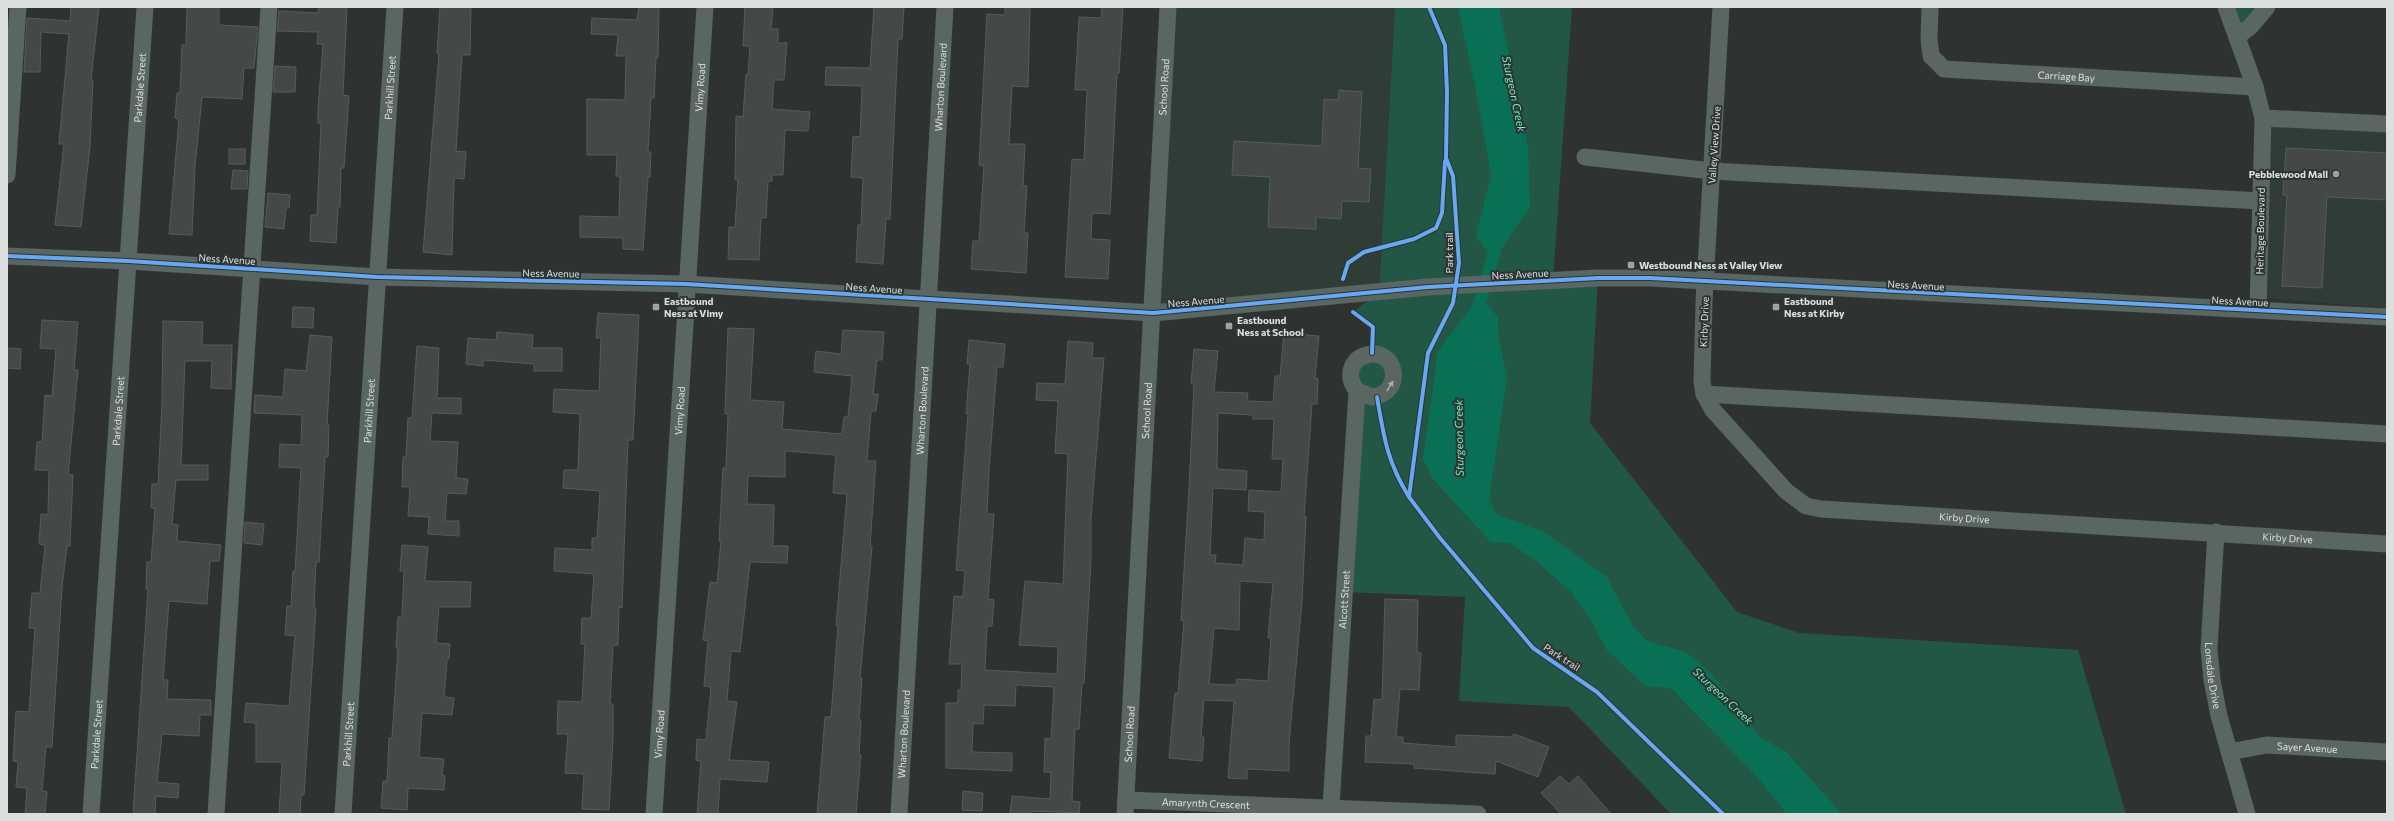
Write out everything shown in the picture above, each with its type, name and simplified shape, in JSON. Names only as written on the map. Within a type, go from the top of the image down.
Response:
[{"type":"street","points":[[7,175],[18,7]]},
{"type":"street","name":"Parkdale Street","points":[[91,814],[145,7]]},
{"type":"street","points":[[216,814],[269,7]]},
{"type":"street","name":"Parkhill Street","points":[[343,814],[395,7]]},
{"type":"street","name":"Vimy Road","points":[[654,814],[704,7]]},
{"type":"street","name":"Wharton Boulevard","points":[[899,814],[945,7]]},
{"type":"street","name":"School Road","points":[[1126,807],[1168,7]]},
{"type":"street","name":"Valley View Drive","points":[[1706,282],[1722,7]]},
{"type":"street","name":"Carriage Bay","points":[[1930,7],[1929,39],[1931,56],[1944,69],[2256,87]]},
{"type":"street","name":"Heritage Boulevard","points":[[2226,7],[2256,87],[2263,118],[2258,310]]},
{"type":"street","points":[[2238,36],[2250,27],[2267,7]]},
{"type":"street","points":[[2263,118],[2387,124]]},
{"type":"street","points":[[1585,157],[1712,171],[2261,201]]},
{"type":"street","name":"Ness Avenue","points":[[7,256],[128,261],[377,277],[686,284],[1153,313],[1428,287],[1553,280],[1650,278],[2387,317]]},
{"type":"street","name":"Kirby Drive","points":[[1706,282],[1702,381],[1704,394],[1713,410],[1786,491],[1806,506],[1821,509],[2216,532],[2387,544]]},
{"type":"street","name":"Alcott Street","points":[[1331,807],[1357,391]]},
{"type":"street","points":[[1704,394],[2387,434]]},
{"type":"street","name":"Lonsdale Drive","points":[[2216,532],[2209,649],[2219,716],[2247,814]]},
{"type":"street","name":"Sayer Avenue","points":[[2229,752],[2267,745],[2387,752]]},
{"type":"street","name":"Amarynth Crescent","points":[[1126,807],[1331,807],[1478,814]]},
{"type":"shaded area","points":[[1168,7],[1395,7],[1379,292],[1153,313]]},
{"type":"shaded area","points":[[1395,7],[1572,7],[1553,280],[1598,278],[1590,423],[1737,612],[1799,633],[2078,650],[2126,814],[1671,814],[1569,707],[1459,701],[1465,597],[1344,592],[1351,377],[1372,353],[1373,327],[1353,312],[1379,292]]},
{"type":"shaded area","points":[[2226,7],[2267,7],[2238,36]]},
{"type":"shaded area","points":[[2263,118],[2387,124],[2387,308],[2263,298]]},
{"type":"water","name":"Sturgeon Creek","points":[[1458,7],[1499,7],[1528,147],[1530,207],[1502,248],[1486,304],[1498,317],[1498,333],[1507,378],[1489,499],[1496,514],[1544,532],[1607,577],[1632,625],[1647,641],[1686,652],[1710,672],[1759,736],[1787,753],[1842,814],[1787,814],[1757,777],[1671,688],[1645,686],[1606,649],[1591,620],[1571,592],[1535,560],[1510,543],[1491,542],[1433,479],[1423,459],[1438,351],[1472,306],[1488,252],[1476,237],[1491,174],[1476,90]]},
{"type":"building","points":[[71,7],[99,7],[91,80],[93,80],[90,146],[81,227],[55,225],[64,144],[59,144],[69,34],[41,32],[40,72],[24,72],[27,18],[70,21]]},
{"type":"building","points":[[187,7],[219,7],[219,25],[258,27],[254,68],[244,68],[242,99],[202,97],[195,166],[192,235],[169,234],[179,119],[175,118],[177,93],[180,93],[182,45],[186,45]]},
{"type":"building","points":[[319,7],[347,7],[343,95],[349,96],[344,168],[341,168],[340,207],[338,207],[336,243],[310,241],[311,215],[317,215],[321,124],[318,123],[318,110],[323,44],[317,44],[318,32],[277,31],[279,11],[318,13]]},
{"type":"building","points":[[440,7],[471,7],[470,55],[462,55],[456,151],[466,152],[464,179],[454,178],[452,255],[423,252],[439,53],[437,53]]},
{"type":"building","points":[[639,7],[659,7],[658,58],[656,58],[654,98],[651,98],[648,152],[651,152],[650,177],[648,177],[643,250],[623,249],[623,238],[580,237],[580,216],[619,217],[620,176],[616,176],[617,155],[587,155],[587,99],[625,100],[626,56],[616,56],[618,35],[591,34],[592,18],[637,20]]},
{"type":"building","points":[[745,7],[773,7],[771,29],[778,29],[778,43],[787,43],[784,80],[774,80],[772,109],[810,112],[808,131],[785,130],[783,175],[772,175],[772,181],[768,181],[766,218],[761,218],[759,260],[728,259],[729,227],[735,227],[738,180],[735,180],[736,116],[743,117],[746,74],[748,74],[750,46],[743,46]]},
{"type":"building","points":[[874,7],[904,7],[902,39],[898,39],[890,219],[886,219],[883,264],[856,262],[858,225],[861,225],[863,178],[851,177],[853,136],[860,137],[862,86],[825,85],[826,67],[870,68]]},
{"type":"building","points":[[1005,7],[1030,7],[1028,87],[1012,86],[1009,144],[1025,144],[1023,186],[1027,186],[1024,233],[1028,233],[1026,273],[971,269],[973,241],[979,241],[984,166],[979,165],[987,14],[1005,15]]},
{"type":"building","points":[[1102,7],[1123,7],[1119,73],[1117,73],[1110,214],[1092,213],[1091,239],[1110,240],[1108,279],[1065,277],[1072,159],[1084,160],[1087,90],[1075,90],[1079,17],[1101,18]]},
{"type":"building","points":[[275,66],[296,67],[295,92],[273,92]]},
{"type":"building","points":[[1339,90],[1362,92],[1358,168],[1371,169],[1369,202],[1342,201],[1341,219],[1316,217],[1316,229],[1268,227],[1270,177],[1232,175],[1234,141],[1322,146],[1324,99],[1338,100]]},
{"type":"building","points":[[2286,148],[2387,153],[2387,200],[2327,197],[2322,288],[2282,286],[2287,195],[2283,195]]},
{"type":"building","points":[[229,149],[245,149],[245,164],[229,164]]},
{"type":"building","points":[[233,170],[248,171],[247,189],[231,189]]},
{"type":"building","points":[[268,193],[290,195],[289,208],[286,208],[284,229],[265,227]]},
{"type":"building","points":[[293,307],[314,308],[313,328],[292,327]]},
{"type":"building","points":[[598,313],[639,315],[633,440],[628,440],[622,608],[619,607],[618,645],[613,645],[610,704],[613,704],[613,739],[609,810],[582,809],[584,774],[565,773],[568,734],[557,734],[558,701],[582,702],[585,644],[581,644],[582,618],[591,618],[594,574],[554,571],[555,548],[592,550],[592,538],[597,538],[600,491],[563,488],[564,470],[578,470],[580,414],[553,412],[554,389],[599,391],[601,338],[596,338]]},
{"type":"building","points":[[42,320],[78,322],[74,370],[78,370],[68,475],[73,475],[70,546],[67,546],[62,587],[52,747],[46,747],[42,791],[47,792],[45,814],[25,814],[27,788],[16,787],[18,762],[13,761],[16,711],[29,712],[35,628],[29,628],[32,593],[40,593],[45,545],[39,544],[41,514],[48,515],[49,470],[35,470],[37,442],[42,442],[45,395],[52,396],[56,349],[40,348]]},
{"type":"building","points":[[163,321],[203,322],[202,345],[232,345],[231,389],[211,388],[212,361],[185,361],[181,465],[208,465],[208,480],[176,480],[172,524],[178,525],[177,541],[221,545],[219,561],[210,561],[207,604],[169,601],[163,680],[168,680],[167,699],[211,700],[211,715],[200,715],[199,736],[162,734],[157,782],[179,784],[178,798],[156,796],[155,814],[133,814],[148,589],[146,589],[147,562],[151,562],[155,508],[151,508],[152,484],[158,484],[162,403]]},
{"type":"building","points":[[728,328],[754,329],[750,400],[784,402],[782,429],[842,434],[844,417],[848,417],[852,376],[814,372],[816,351],[841,354],[843,330],[884,332],[882,360],[877,360],[873,394],[878,394],[876,411],[871,411],[867,461],[876,461],[870,546],[872,546],[860,678],[862,678],[859,719],[861,720],[859,755],[861,755],[856,814],[817,814],[825,717],[831,717],[838,625],[836,625],[847,494],[833,493],[836,455],[785,451],[785,477],[748,476],[747,504],[774,505],[773,546],[788,546],[787,563],[750,562],[740,652],[731,651],[727,701],[737,702],[729,760],[769,762],[767,782],[720,779],[718,814],[697,814],[701,761],[696,760],[697,739],[706,740],[711,687],[704,686],[708,641],[703,640],[710,582],[717,583],[721,541],[719,541],[723,468],[726,468],[728,414],[725,414]]},
{"type":"building","points":[[497,332],[533,335],[532,348],[562,348],[562,371],[534,371],[534,364],[483,360],[483,366],[466,364],[468,338],[496,340]]},
{"type":"building","points":[[1284,333],[1319,336],[1315,378],[1318,379],[1317,404],[1312,404],[1304,517],[1306,517],[1302,601],[1289,743],[1289,771],[1247,769],[1247,779],[1228,778],[1234,701],[1204,700],[1201,737],[1204,737],[1202,761],[1169,758],[1175,693],[1178,693],[1184,621],[1181,620],[1189,489],[1194,384],[1191,384],[1194,349],[1218,351],[1214,392],[1248,393],[1247,401],[1273,402],[1275,376],[1280,376]],"holes":[[[1218,413],[1253,415],[1253,419],[1274,419],[1272,459],[1283,459],[1281,492],[1249,490],[1248,511],[1265,512],[1264,540],[1245,538],[1243,565],[1215,563],[1216,555],[1210,555],[1213,488],[1246,490],[1247,471],[1217,469]],[[1240,581],[1273,583],[1268,638],[1271,638],[1268,681],[1237,679],[1236,685],[1209,684],[1214,628],[1239,630]]]},
{"type":"building","points":[[310,335],[332,337],[327,425],[329,425],[328,457],[325,457],[319,562],[316,562],[314,608],[316,608],[304,795],[301,795],[300,814],[279,814],[282,762],[256,762],[256,723],[244,722],[246,703],[289,706],[295,636],[285,635],[287,606],[291,606],[293,571],[295,572],[301,468],[279,467],[280,444],[301,445],[302,415],[254,413],[255,395],[283,397],[285,369],[306,371]]},
{"type":"building","points":[[969,340],[1005,344],[1003,367],[997,367],[989,469],[987,514],[994,514],[988,599],[994,600],[992,626],[987,626],[985,670],[1057,674],[1058,647],[1019,645],[1025,581],[1063,584],[1068,454],[1055,453],[1058,401],[1036,400],[1037,383],[1065,384],[1068,341],[1093,343],[1092,358],[1104,358],[1091,518],[1091,561],[1084,683],[1082,683],[1079,729],[1075,729],[1072,801],[1080,802],[1079,813],[1031,811],[1030,814],[1010,814],[1012,796],[1050,799],[1051,772],[1044,772],[1045,738],[1051,739],[1054,687],[1016,685],[1015,706],[984,705],[983,724],[973,723],[972,752],[1012,753],[1012,771],[946,768],[946,703],[958,703],[958,690],[961,690],[962,664],[949,664],[954,596],[963,597],[965,571],[956,570],[968,414],[966,414],[970,364],[967,364]]},
{"type":"building","points":[[417,346],[439,348],[437,398],[461,398],[461,414],[432,413],[430,441],[458,442],[456,478],[468,479],[466,494],[447,493],[445,521],[459,521],[459,536],[428,534],[429,517],[408,516],[410,487],[402,487],[403,457],[406,457],[408,418],[412,418]]},
{"type":"building","points":[[7,348],[21,349],[20,369],[7,368]]},
{"type":"building","points":[[245,522],[264,524],[262,545],[244,543]]},
{"type":"building","points":[[402,545],[428,547],[425,581],[471,582],[470,607],[439,607],[436,643],[450,644],[449,659],[447,659],[444,697],[454,698],[452,715],[422,713],[419,757],[444,759],[442,775],[445,776],[444,790],[408,788],[407,810],[381,808],[383,781],[387,781],[389,738],[392,738],[398,648],[396,648],[398,617],[402,617],[404,571],[400,571]]},
{"type":"building","points":[[1385,599],[1418,600],[1417,653],[1421,653],[1419,690],[1400,689],[1396,737],[1403,737],[1403,743],[1456,747],[1456,735],[1512,737],[1514,734],[1549,747],[1538,777],[1496,761],[1495,774],[1414,768],[1414,764],[1365,762],[1366,736],[1371,736],[1374,699],[1382,700]]},
{"type":"building","points":[[1560,776],[1569,784],[1578,776],[1611,814],[1561,814],[1541,793]]},
{"type":"building","points":[[963,791],[983,793],[982,811],[962,810]]},
{"type":"cycle path","name":"Park trail","points":[[1429,7],[1445,45],[1447,92],[1446,158],[1453,176],[1459,263],[1453,303],[1428,353],[1409,497],[1440,538],[1533,648],[1597,692],[1723,814]]},
{"type":"cycle path","points":[[1343,279],[1348,263],[1364,252],[1414,239],[1436,228],[1442,213],[1445,161]]},
{"type":"cycle path","points":[[7,256],[128,261],[377,277],[686,284],[1153,313],[1428,287],[1598,278],[1650,278],[2387,317]]},
{"type":"cycle path","points":[[1353,312],[1373,327],[1372,353]]},
{"type":"cycle path","points":[[1377,397],[1387,449],[1396,472],[1409,497]]},
{"type":"place","name":"Pebblewood Mall","points":[[2336,174]]},
{"type":"place","name":"Westbound Ness at Valley View","points":[[1631,265]]},
{"type":"place","name":"Eastbound Ness at Vimy","points":[[656,307]]},
{"type":"place","name":"Eastbound Ness at Kirby","points":[[1776,307]]},
{"type":"place","name":"Eastbound Ness at School","points":[[1229,326]]}]
